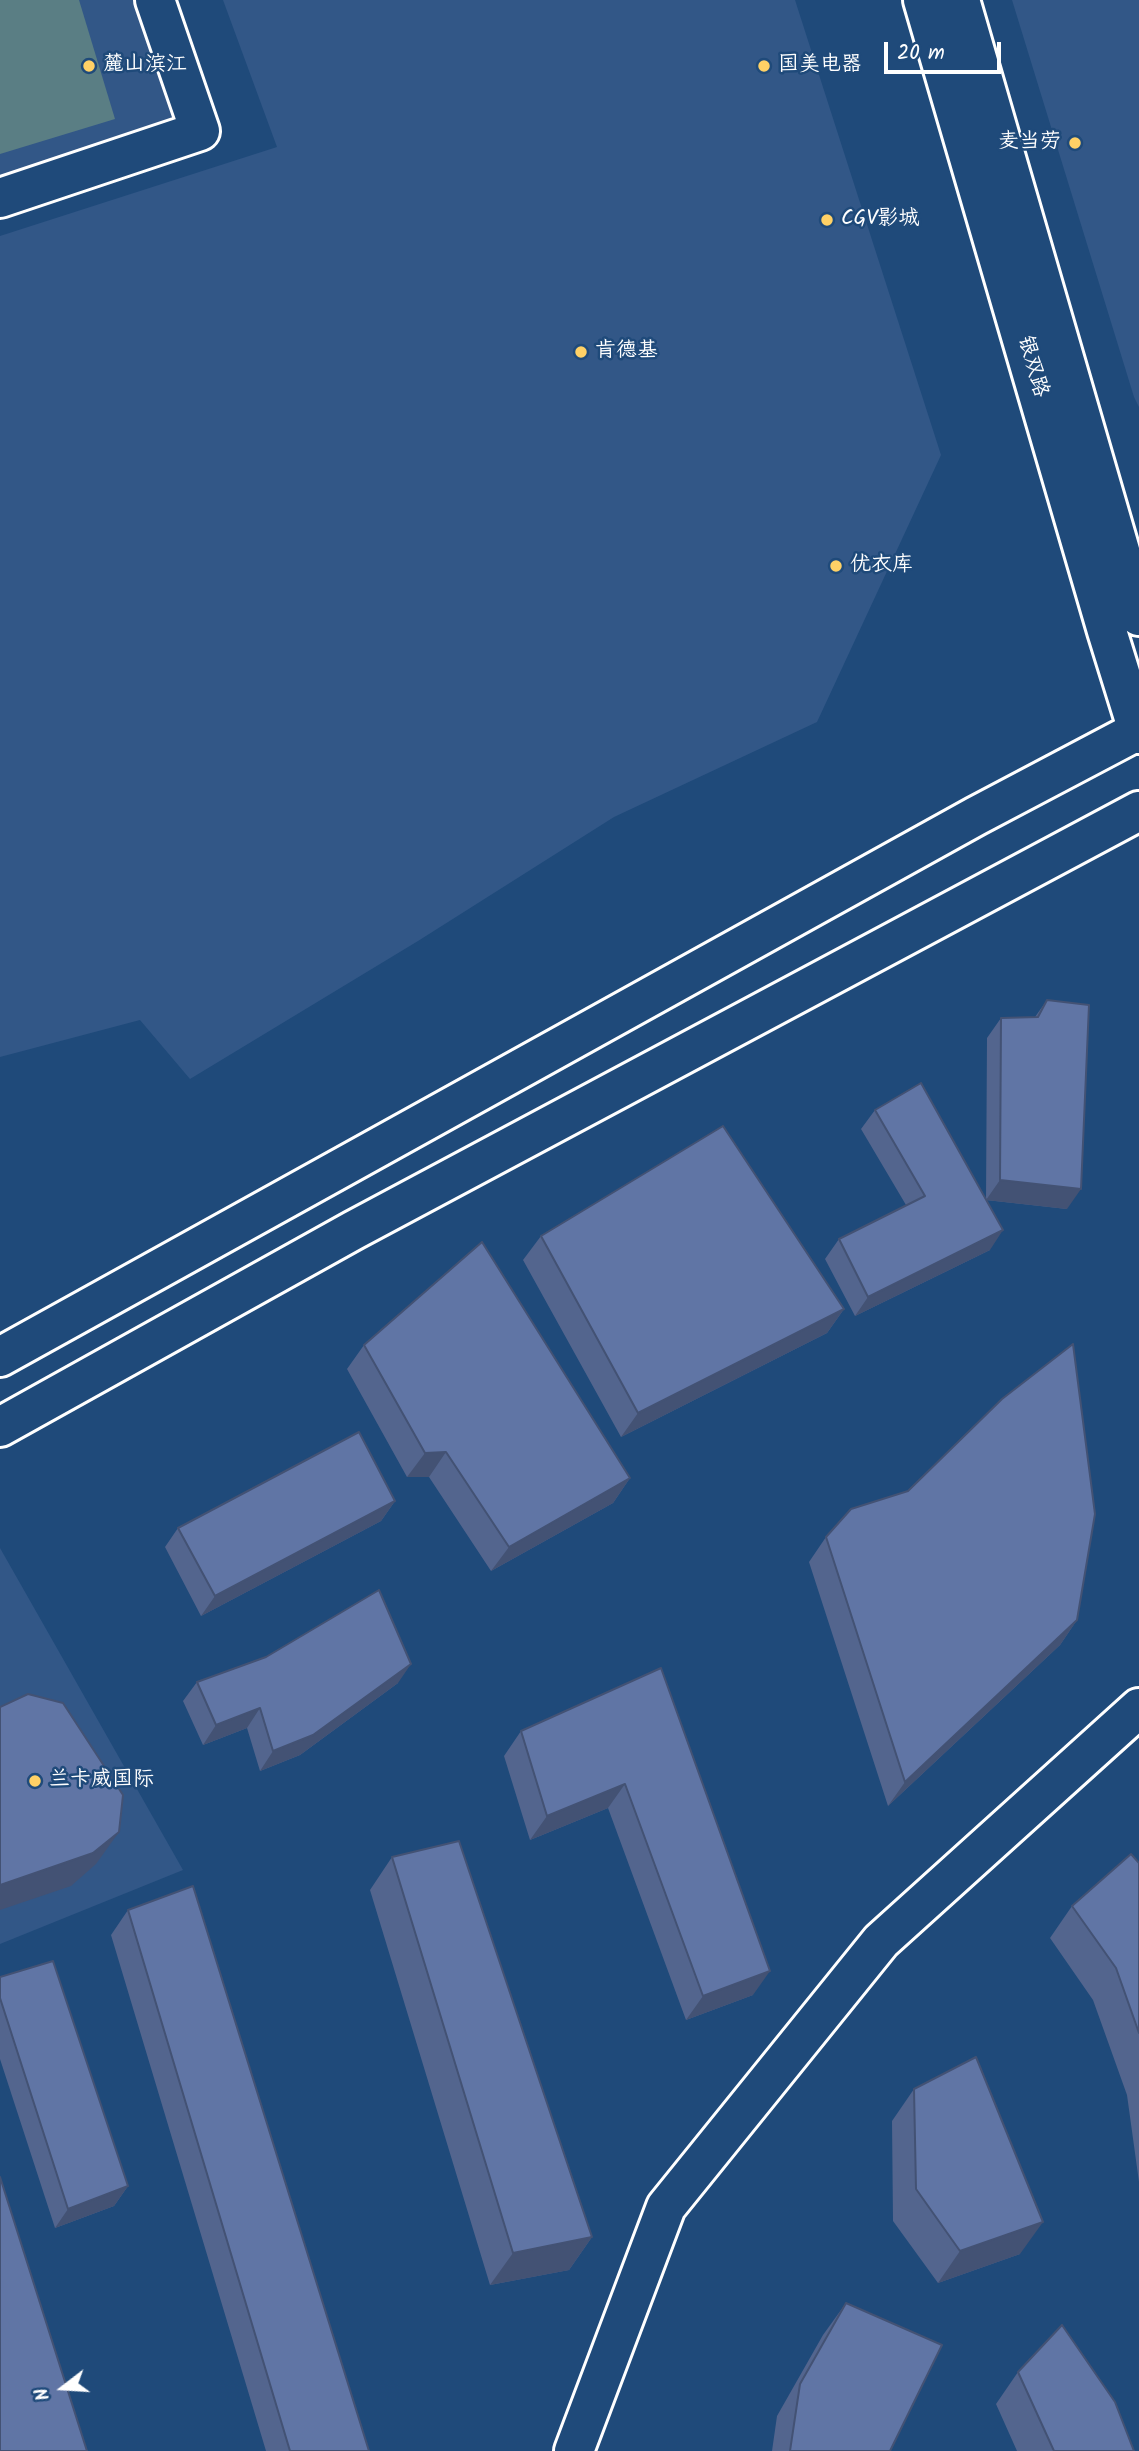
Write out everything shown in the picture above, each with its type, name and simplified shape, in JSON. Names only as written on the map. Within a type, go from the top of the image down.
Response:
[{"type":"main road","points":[[0,198],[200,131],[155,0]]},
{"type":"main road","name":"银双路","points":[[923,0],[1107,631],[1139,731]]},
{"type":"main road","name":"银双路","points":[[960,0],[1139,616]]},
{"type":"main road","points":[[0,1357],[964,822],[1139,731]]},
{"type":"main road","points":[[0,1427],[354,1230],[1139,810]]},
{"type":"main road","points":[[574,2451],[666,2207],[881,1941],[1139,1708]]},
{"type":"shaded area","name":"麓山滨江","points":[[0,0],[155,0],[200,131],[0,198]]},
{"type":"shaded area","points":[[223,0],[795,0],[941,455],[817,722],[614,817],[418,941],[190,1079],[140,1020],[0,1057],[0,236],[277,147]]},
{"type":"shaded area","points":[[1012,0],[1139,0],[1139,407],[1134,397]]},
{"type":"shaded area","points":[[0,1548],[183,1870],[0,1944]]},
{"type":"green space","points":[[0,0],[79,0],[115,119],[0,154]]},
{"type":"building","points":[[1047,1000],[1089,1005],[1081,1189],[1000,1180],[1001,1018],[1038,1017]]},
{"type":"building","points":[[921,1083],[1003,1230],[868,1297],[839,1239],[925,1196],[875,1110]]},
{"type":"building","points":[[723,1126],[844,1309],[638,1413],[541,1236]]},
{"type":"building","points":[[482,1242],[630,1478],[509,1547],[446,1452],[425,1453],[364,1345]]},
{"type":"building","points":[[1073,1344],[1095,1514],[1077,1620],[905,1782],[826,1537],[851,1509],[908,1491],[1002,1399]]},
{"type":"building","points":[[359,1432],[395,1501],[215,1596],[178,1528]]},
{"type":"building","points":[[379,1590],[411,1664],[313,1735],[273,1751],[260,1708],[216,1725],[197,1682],[266,1657]]},
{"type":"building","points":[[661,1668],[770,1971],[703,1996],[625,1784],[547,1816],[521,1731]]},
{"type":"building","name":"兰卡威国际","points":[[28,1694],[63,1703],[123,1795],[119,1832],[93,1853],[0,1885],[0,1707]]},
{"type":"building","points":[[459,1841],[592,2237],[513,2253],[392,1857]]},
{"type":"building","points":[[1131,1854],[1139,1863],[1139,2033],[1116,1968],[1072,1906]]},
{"type":"building","points":[[193,1886],[369,2451],[290,2451],[128,1910]]},
{"type":"building","points":[[53,1961],[128,2186],[68,2209],[0,1998],[0,1977]]},
{"type":"building","points":[[976,2057],[1043,2222],[960,2251],[916,2189],[914,2089]]},
{"type":"building","points":[[0,2177],[87,2451],[0,2451]]},
{"type":"building","points":[[846,2303],[942,2345],[890,2451],[790,2451],[800,2384]]},
{"type":"building","points":[[1062,2325],[1115,2402],[1134,2451],[1054,2451],[1018,2372]]},
{"type":"place","name":"麓山滨江","points":[[89,66]]},
{"type":"place","name":"国美电器","points":[[764,66]]},
{"type":"place","name":"麦当劳","points":[[1075,143]]},
{"type":"place","name":"CGV影城","points":[[827,220]]},
{"type":"place","name":"肯德基","points":[[581,352]]},
{"type":"place","name":"优衣库","points":[[836,566]]},
{"type":"place","name":"兰卡威国际","points":[[35,1781]]}]
